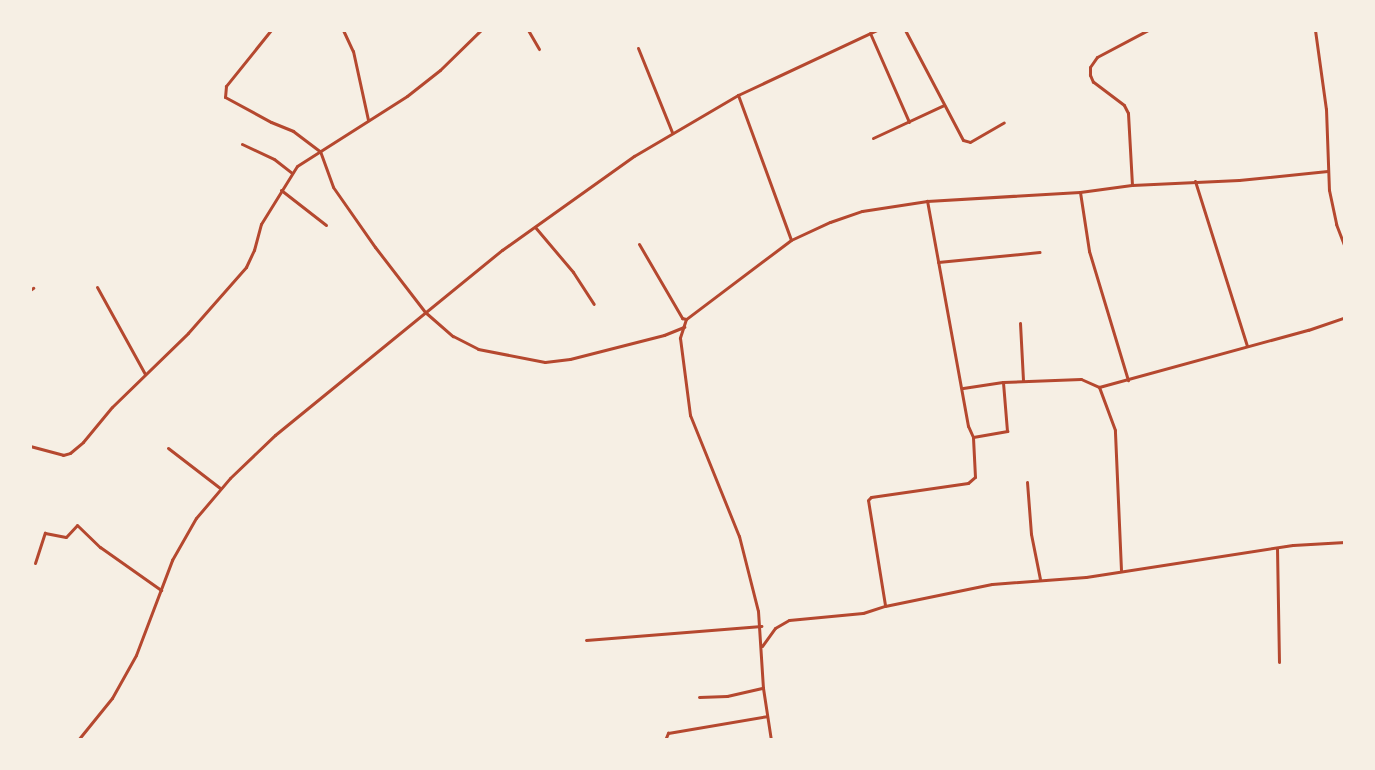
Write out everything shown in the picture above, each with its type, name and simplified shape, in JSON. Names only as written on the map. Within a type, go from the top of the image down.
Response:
[{"type":"street","points":[[271,30],[237,71],[226,86],[224,94],[271,122],[293,130],[320,151],[333,187],[425,312],[466,344],[495,353],[545,362],[664,335],[685,327]]},
{"type":"street","points":[[343,30],[353,51],[368,121]]},
{"type":"street","points":[[30,446],[48,452],[70,453],[145,374],[188,333],[246,267],[254,250],[261,224],[297,165],[407,96],[440,70],[481,30]]},
{"type":"street","points":[[528,30],[539,49]]},
{"type":"street","points":[[78,740],[102,712],[126,674],[143,639],[184,537],[220,488],[275,435],[425,312],[535,227],[672,132],[738,95],[877,30]]},
{"type":"street","points":[[905,30],[944,105],[966,141],[1004,122]]},
{"type":"street","points":[[1132,185],[1128,113],[1124,105],[1094,82],[1090,75],[1090,67],[1097,57],[1148,30]]},
{"type":"street","points":[[1315,30],[1326,109],[1328,171],[1334,216],[1345,248]]},
{"type":"street","points":[[870,33],[909,122]]},
{"type":"street","points":[[638,48],[672,132]]},
{"type":"street","points":[[738,95],[791,240]]},
{"type":"street","points":[[873,138],[944,105]]},
{"type":"street","points":[[242,144],[274,159],[292,173]]},
{"type":"street","points":[[771,740],[763,688],[761,626],[739,536],[690,415],[680,338],[686,319],[791,240],[830,222],[862,211],[927,201],[1080,192],[1132,185],[1328,171]]},
{"type":"street","points":[[1195,181],[1247,346]]},
{"type":"street","points":[[281,190],[326,225]]},
{"type":"street","points":[[1080,192],[1089,251],[1128,380]]},
{"type":"street","points":[[885,606],[868,500],[871,497],[968,483],[975,477],[973,437],[968,426],[963,388],[927,201]]},
{"type":"street","points":[[535,227],[573,272],[594,304]]},
{"type":"street","points":[[639,244],[682,318],[686,319]]},
{"type":"street","points":[[938,262],[1040,252]]},
{"type":"street","points":[[97,287],[145,374]]},
{"type":"street","points":[[963,388],[1004,382],[1081,379],[1099,387],[1308,330],[1345,317]]},
{"type":"street","points":[[1020,323],[1023,381]]},
{"type":"street","points":[[973,437],[1007,431],[1004,382]]},
{"type":"street","points":[[1099,387],[1115,430],[1121,570]]},
{"type":"street","points":[[168,448],[220,488]]},
{"type":"street","points":[[1027,482],[1031,534],[1040,579]]},
{"type":"street","points":[[35,563],[45,533],[66,537],[77,525],[100,547],[161,590]]},
{"type":"street","points":[[762,645],[775,628],[789,620],[863,613],[885,606],[992,584],[1086,577],[1277,548],[1345,542]]},
{"type":"street","points":[[1277,548],[1279,662]]},
{"type":"street","points":[[586,640],[761,626]]},
{"type":"street","points":[[699,697],[727,696],[763,688]]},
{"type":"street","points":[[665,740],[668,733],[767,716]]}]
